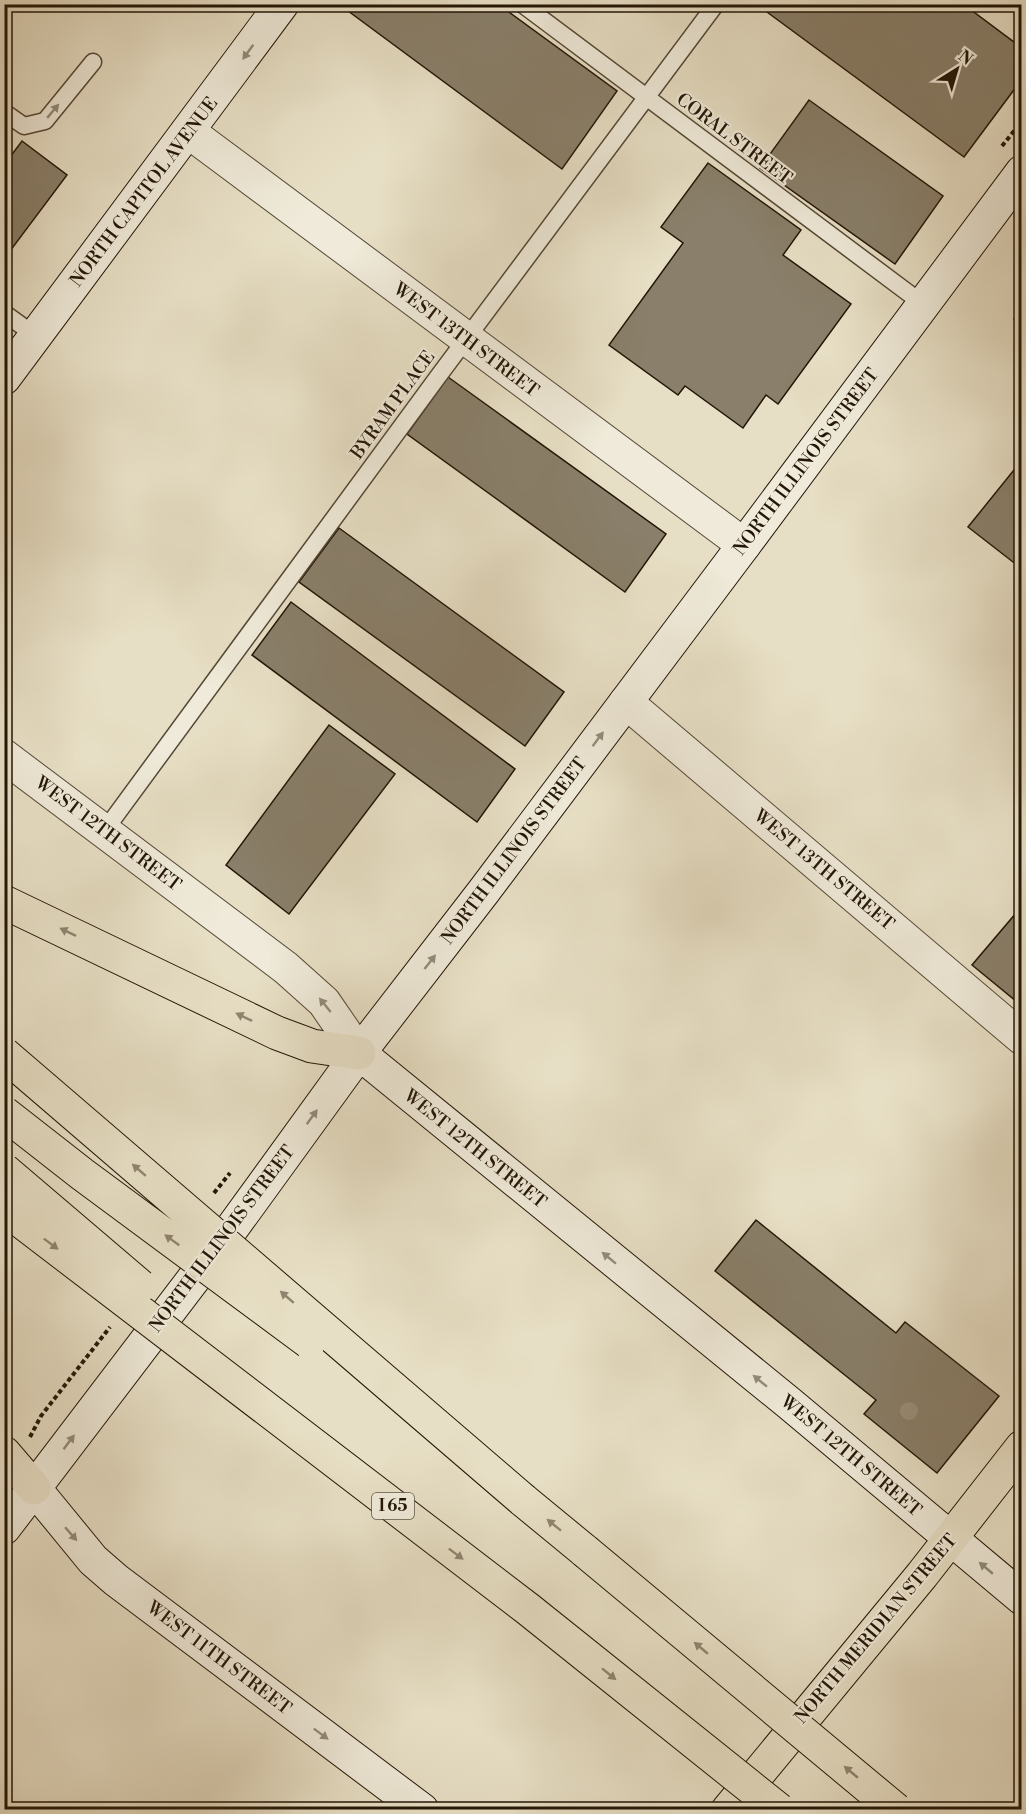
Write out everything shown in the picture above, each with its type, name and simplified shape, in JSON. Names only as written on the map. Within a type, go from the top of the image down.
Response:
[{"type":"main road","points":[[4,902],[285,1037],[312,1046],[359,1053]]},
{"type":"main road","points":[[4,1054],[523,1500],[896,1809]]},
{"type":"main road","points":[[4,1113],[82,1174],[523,1500]]},
{"type":"main road","points":[[4,1170],[421,1527]]},
{"type":"main road","name":"I 65","points":[[4,1208],[528,1609],[778,1809]]},
{"type":"main road","name":"NORTH MERIDIAN STREET","points":[[728,1809],[950,1539],[1022,1446]]},
{"type":"main road","points":[[4,1453],[34,1488]]},
{"type":"street","name":"NORTH CAPITOL AVENUE","points":[[4,378],[282,4]]},
{"type":"street","name":"WEST 13TH STREET","points":[[189,132],[744,545]]},
{"type":"street","name":"NORTH ILLINOIS STREET","points":[[4,1528],[227,1234],[359,1053],[484,891],[1022,172]]},
{"type":"street","name":"WEST 13TH STREET","points":[[626,702],[1022,1038]]},
{"type":"street","name":"WEST 12TH STREET","points":[[4,756],[105,830],[303,983],[324,1002],[359,1053],[789,1404],[1022,1598]]},
{"type":"street","name":"WEST 11TH STREET","points":[[34,1488],[93,1560],[116,1580],[422,1809]]},
{"type":"lane","name":"CORAL STREET","points":[[522,4],[923,304]]},
{"type":"lane","name":"BYRAM PLACE","points":[[105,830],[716,4]]},
{"type":"lane","points":[[4,112],[24,126],[45,121],[93,62]]},
{"type":"lane","points":[[4,313],[36,336]]},
{"type":"building","points":[[498,4],[617,91],[562,169],[340,5]]},
{"type":"building","points":[[756,4],[963,4],[1022,48],[1022,79],[964,157]]},
{"type":"building","points":[[809,100],[943,196],[895,264],[760,168]]},
{"type":"building","points":[[22,141],[67,175],[4,259],[4,165]]},
{"type":"building","points":[[708,163],[801,230],[783,255],[851,304],[778,404],[766,395],[743,428],[685,386],[678,395],[609,345],[683,243],[661,227]]},
{"type":"building","points":[[1022,309],[1022,325],[1014,319]]},
{"type":"building","points":[[448,377],[666,534],[625,592],[407,434]]},
{"type":"building","points":[[1022,460],[1022,569],[968,527]]},
{"type":"building","points":[[339,528],[564,692],[525,746],[299,582]]},
{"type":"building","points":[[291,602],[515,769],[477,822],[252,655]]},
{"type":"building","points":[[329,725],[395,774],[289,914],[226,865]]},
{"type":"building","points":[[1022,906],[1022,1006],[972,965]]},
{"type":"building","points":[[756,1220],[896,1333],[905,1322],[999,1396],[937,1473],[864,1414],[876,1400],[715,1271]]}]
